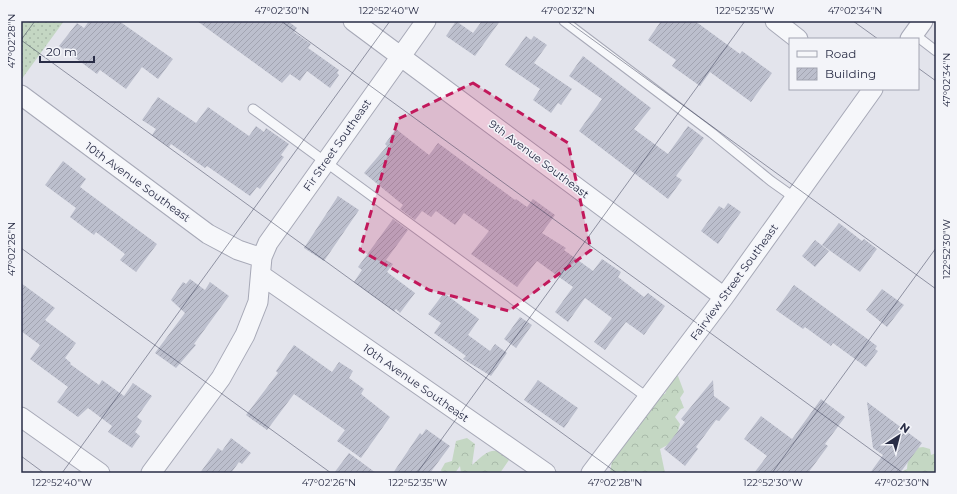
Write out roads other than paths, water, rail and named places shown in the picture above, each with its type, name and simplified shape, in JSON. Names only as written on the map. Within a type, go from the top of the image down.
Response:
[{"type":"street","name":"9th Avenue Southeast","points":[[353,21],[724,297]]},
{"type":"street","name":"Fir Street Southeast","points":[[151,473],[221,378],[245,335],[258,302],[262,266],[268,243],[426,21]]},
{"type":"street","points":[[775,21],[797,38]]},
{"type":"street","name":"Fairview Street Southeast","points":[[591,473],[724,297],[795,198],[868,91]]},
{"type":"street","name":"10th Avenue Southeast","points":[[21,95],[208,234],[238,250],[262,266],[285,292],[546,473]]},
{"type":"street","points":[[21,417],[100,473]]},
{"type":"lane","points":[[564,21],[795,198]]},
{"type":"lane","points":[[916,31],[936,51]]},
{"type":"lane","points":[[252,109],[648,398]]}]
